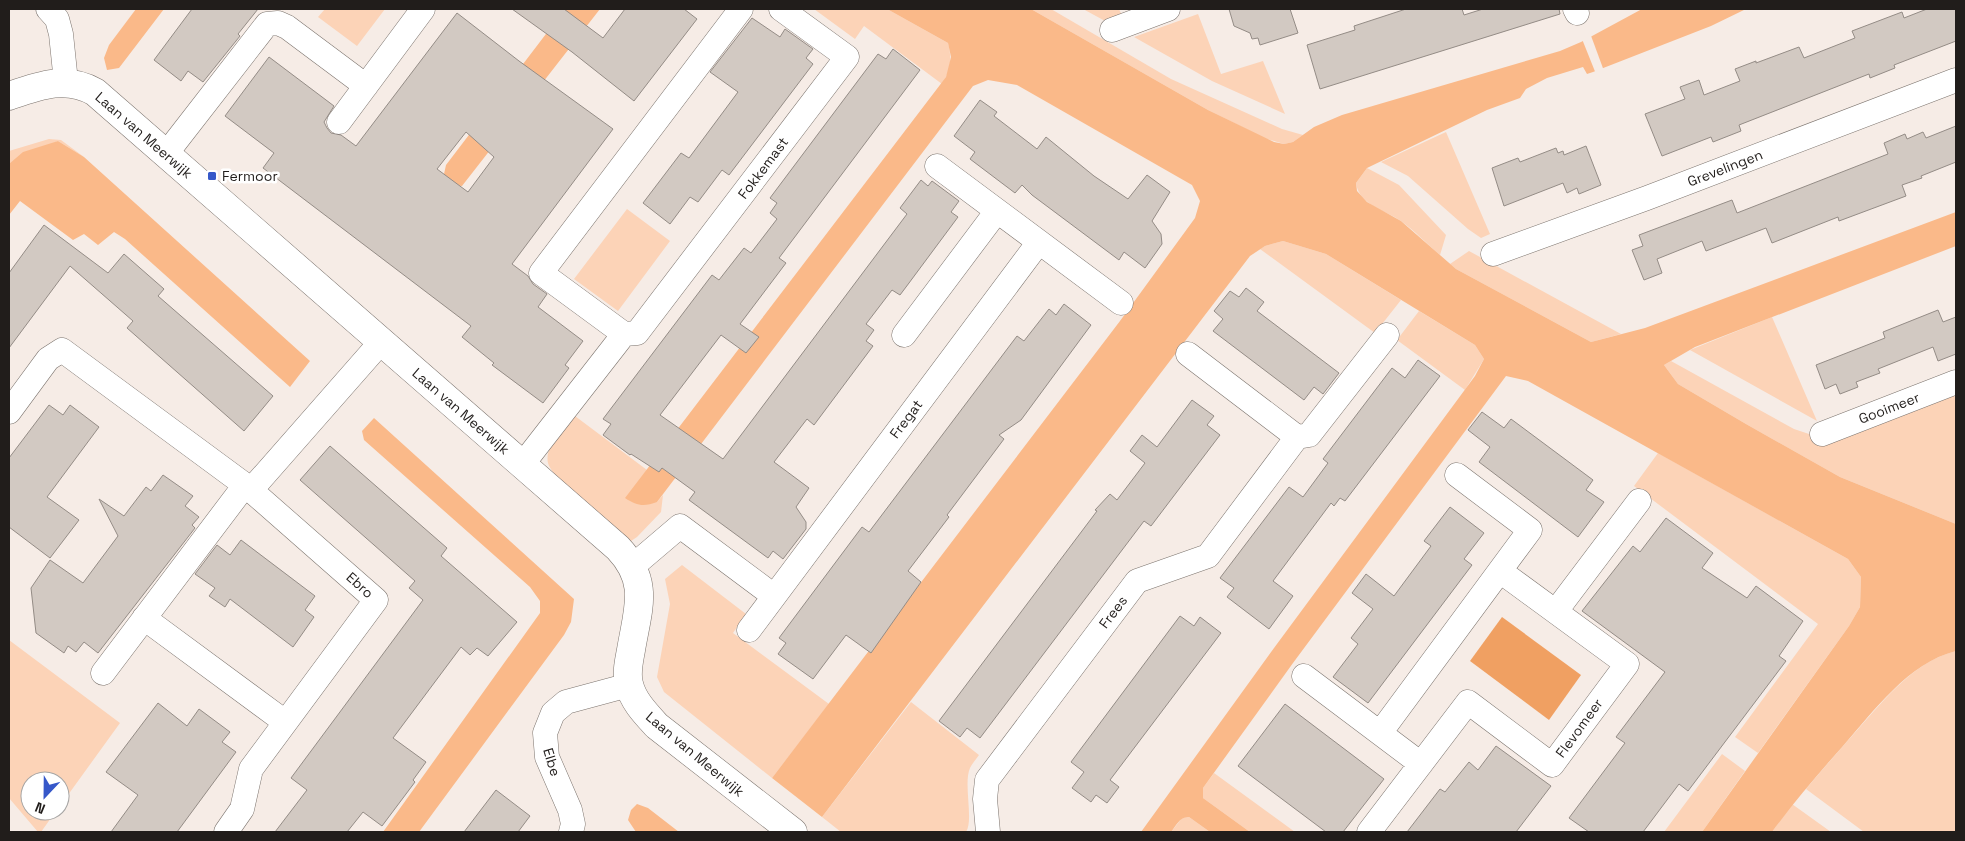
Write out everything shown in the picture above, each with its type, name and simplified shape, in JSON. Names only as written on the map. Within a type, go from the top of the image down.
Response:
[{"type":"street","points":[[48,9],[57,19],[61,34],[66,82]]},
{"type":"street","points":[[339,122],[423,9]]},
{"type":"street","points":[[624,334],[541,273],[741,9]]},
{"type":"street","name":"Fokkemast","points":[[522,465],[624,334],[637,333],[846,57],[781,9]]},
{"type":"street","points":[[1112,30],[1168,9]]},
{"type":"street","points":[[166,154],[267,24],[283,16],[288,27],[366,86]]},
{"type":"street","name":"Grevelingen","points":[[1493,254],[1647,198],[1956,80]]},
{"type":"street","name":"Laan van Meerwijk","points":[[9,96],[45,84],[66,82],[80,85],[95,92],[618,548],[632,566],[640,597],[628,670],[629,685],[642,710],[657,726],[793,832]]},
{"type":"street","points":[[937,166],[1120,303]]},
{"type":"street","points":[[904,335],[997,211]]},
{"type":"street","name":"Fregat","points":[[749,630],[1039,242]]},
{"type":"street","name":"Frees","points":[[988,832],[985,799],[987,780],[1137,581],[1208,556],[1297,438],[1309,435],[1387,335]]},
{"type":"street","points":[[103,673],[248,487],[381,342]]},
{"type":"street","name":"Ebro","points":[[9,412],[48,359],[62,350],[248,487],[376,600],[251,769],[242,809],[226,832]]},
{"type":"street","points":[[1188,354],[1297,438]]},
{"type":"street","name":"Gooimeer","points":[[1822,434],[1956,382]]},
{"type":"street","points":[[1380,733],[1530,530],[1456,475]]},
{"type":"street","points":[[1556,611],[1639,501]]},
{"type":"street","points":[[632,566],[680,526],[774,596]]},
{"type":"street","name":"Flevomeer","points":[[1369,832],[1468,702],[1552,765],[1627,664],[1500,571]]},
{"type":"street","points":[[144,618],[285,722]]},
{"type":"street","points":[[1304,676],[1421,764]]},
{"type":"street","name":"Elbe","points":[[571,832],[570,810],[547,757],[544,733],[553,714],[566,702],[629,685]]},
{"type":"shaded area","points":[[136,9],[164,9],[119,68],[107,70],[104,58],[109,45]]},
{"type":"shaded area","points":[[325,9],[385,9],[357,46],[318,17]]},
{"type":"shaded area","points":[[565,9],[600,9],[462,186],[450,185],[444,174],[446,165]]},
{"type":"shaded area","points":[[814,9],[887,9],[948,43],[950,64],[945,79],[942,84],[864,26],[855,39]]},
{"type":"shaded area","points":[[887,9],[1031,9],[1208,110],[1274,142],[1284,144],[1293,142],[1314,127],[1342,115],[1560,51],[1581,42],[1642,9],[1746,9],[1711,26],[1593,72],[1587,74],[1583,67],[1547,78],[1526,89],[1520,98],[1487,110],[1367,168],[1356,183],[1357,191],[1367,202],[1401,221],[1456,269],[1591,342],[1645,328],[1956,212],[1956,246],[1695,347],[1664,365],[1678,384],[1840,477],[1956,524],[1956,651],[1922,666],[1893,690],[1815,778],[1772,832],[1702,832],[1849,626],[1860,607],[1861,577],[1848,559],[1528,381],[1506,376],[1293,663],[1203,788],[1203,798],[1250,832],[1210,832],[1189,817],[1186,817],[1171,832],[1141,832],[1475,376],[1484,359],[1475,345],[1326,254],[1283,241],[1265,246],[1250,256],[822,817],[772,778],[1120,321],[1195,218],[1200,201],[1192,185],[1017,85],[988,80],[973,86],[657,502],[641,505],[629,501],[625,498],[946,77],[951,57],[948,43]]},
{"type":"shaded area","points":[[1031,9],[1051,9],[1171,79],[1282,129],[1303,135],[1293,142],[1284,144],[1264,138],[1208,110]]},
{"type":"shaded area","points":[[1083,9],[1119,9],[1122,16],[1107,22]]},
{"type":"shaded area","points":[[1198,14],[1221,74],[1263,61],[1285,114],[1212,81],[1134,37]]},
{"type":"shaded area","points":[[1446,132],[1490,234],[1481,238],[1468,229],[1408,176],[1381,162]]},
{"type":"shaded area","points":[[49,139],[61,140],[84,157],[58,141],[9,164],[9,151]]},
{"type":"shaded area","points":[[58,141],[84,157],[310,361],[290,387],[125,239],[114,232],[98,245],[84,234],[73,240],[20,201],[9,215],[9,164],[23,152]]},
{"type":"shaded area","points":[[1367,168],[1399,185],[1446,235],[1440,255],[1401,221],[1367,202],[1362,197],[1356,183]]},
{"type":"shaded area","points":[[627,209],[670,241],[618,311],[574,279]]},
{"type":"shaded area","points":[[1283,241],[1326,254],[1401,300],[1375,333],[1260,249]]},
{"type":"shaded area","points":[[1469,251],[1621,334],[1591,342],[1450,264]]},
{"type":"shaded area","points":[[1419,311],[1475,345],[1484,359],[1465,390],[1397,340]]},
{"type":"shaded area","points":[[1772,317],[1817,421],[1690,350]]},
{"type":"shaded area","points":[[1671,361],[1794,429],[1821,438],[1954,395],[1956,399],[1956,524],[1840,477],[1746,424],[1678,384],[1664,365]]},
{"type":"shaded area","points":[[575,416],[647,470],[626,498],[657,502],[663,495],[661,512],[631,541],[551,470],[548,457],[549,450]]},
{"type":"shaded area","points":[[374,418],[574,599],[571,622],[564,635],[419,832],[383,832],[540,613],[540,601],[530,587],[364,440],[362,431]]},
{"type":"shaded area","points":[[1658,453],[1848,559],[1861,577],[1860,607],[1849,626],[1758,753],[1735,737],[1818,624],[1634,486]]},
{"type":"shaded area","points":[[682,565],[746,614],[733,633],[829,704],[772,778],[664,692],[657,677],[670,604],[665,579]]},
{"type":"shaded area","points":[[1502,617],[1581,675],[1549,720],[1470,661]]},
{"type":"shaded area","points":[[9,640],[120,723],[70,792],[70,771],[20,771],[20,811],[9,798]]},
{"type":"shaded area","points":[[1956,651],[1956,832],[1864,832],[1806,789],[1902,682],[1927,663]]},
{"type":"shaded area","points":[[911,702],[979,755],[971,766],[968,775],[969,819],[966,832],[841,832],[822,817]]},
{"type":"shaded area","points":[[1722,754],[1745,771],[1702,832],[1664,832]]},
{"type":"shaded area","points":[[1214,773],[1295,832],[1250,832],[1203,798],[1203,788]]},
{"type":"shaded area","points":[[637,804],[648,808],[679,832],[636,832],[628,820],[631,810]]},
{"type":"shaded area","points":[[1792,804],[1831,832],[1772,832]]},
{"type":"shaded area","points":[[1185,816],[1189,817],[1210,832],[1171,832]]},
{"type":"shaded area","points":[[29,821],[49,821],[41,832],[38,832]]},
{"type":"pier","points":[[1590,33],[1604,71],[1596,74],[1582,39]]},
{"type":"building","points":[[192,9],[258,9],[238,34],[240,36],[203,82],[188,71],[181,81],[154,60]]},
{"type":"building","points":[[512,9],[564,9],[603,38],[625,9],[684,9],[697,19],[634,101],[572,52]]},
{"type":"building","points":[[1229,9],[1290,9],[1298,33],[1260,45],[1258,38],[1252,39],[1250,33],[1234,26]]},
{"type":"building","points":[[1406,9],[1462,9],[1464,15],[1483,9],[1559,9],[1560,14],[1320,89],[1307,45],[1355,30],[1354,26]]},
{"type":"building","points":[[1927,9],[1956,9],[1956,41],[1894,65],[1895,68],[1870,78],[1869,74],[1739,125],[1741,131],[1713,142],[1711,137],[1662,156],[1645,114],[1685,99],[1680,87],[1699,80],[1704,95],[1740,81],[1735,69],[1799,47],[1804,58],[1855,38],[1852,31],[1902,12],[1904,18]]},
{"type":"building","points":[[457,13],[519,61],[613,129],[512,264],[528,276],[533,284],[547,294],[538,307],[583,341],[565,365],[569,368],[543,403],[492,365],[494,363],[462,337],[471,326],[263,168],[274,153],[225,116],[269,57],[334,106],[324,122],[327,128],[331,133],[341,135],[356,146]],"holes":[[[466,132],[494,157],[468,192],[437,169]]]},
{"type":"building","points":[[752,18],[780,37],[785,29],[813,49],[806,58],[813,64],[729,175],[722,170],[698,202],[690,197],[670,224],[643,203],[681,153],[689,158],[738,92],[710,72]]},
{"type":"building","points":[[893,49],[920,70],[779,258],[786,263],[740,324],[759,337],[746,353],[721,335],[660,415],[723,459],[907,214],[900,208],[921,180],[928,186],[932,181],[959,201],[951,212],[958,217],[900,295],[892,290],[866,324],[874,330],[866,341],[873,346],[814,425],[807,419],[774,462],[809,488],[796,507],[806,522],[806,529],[783,559],[773,551],[768,558],[689,500],[695,492],[662,468],[659,472],[630,455],[603,435],[611,424],[603,419],[712,275],[719,280],[744,248],[751,253],[777,219],[770,213],[777,203],[770,198],[878,54],[886,59]]},
{"type":"building","points":[[980,100],[997,112],[994,116],[1037,149],[1046,137],[1094,176],[1128,199],[1147,175],[1170,192],[1152,221],[1161,234],[1162,244],[1145,268],[1124,252],[1119,260],[1032,195],[1022,185],[1015,193],[970,159],[975,152],[954,136]]},
{"type":"building","points":[[1956,126],[1956,162],[1902,185],[1906,196],[1839,221],[1838,217],[1772,243],[1766,228],[1706,251],[1702,241],[1657,259],[1662,273],[1644,280],[1632,250],[1643,246],[1639,235],[1732,200],[1737,213],[1888,154],[1884,143],[1905,134],[1907,139],[1923,132],[1926,138]]},
{"type":"building","points":[[1586,146],[1601,185],[1579,194],[1577,188],[1567,193],[1563,183],[1504,206],[1492,168],[1518,158],[1520,162],[1556,148],[1558,153],[1563,151],[1564,155]]},
{"type":"building","points":[[44,225],[108,273],[124,254],[164,289],[158,296],[273,396],[244,431],[127,328],[133,321],[70,266],[9,348],[9,273]]},
{"type":"building","points":[[1246,288],[1264,302],[1257,311],[1339,373],[1323,394],[1314,387],[1304,400],[1213,331],[1223,319],[1214,311],[1230,291],[1239,297]]},
{"type":"building","points":[[1064,304],[1091,325],[1021,420],[999,435],[1004,439],[908,571],[921,582],[871,653],[846,635],[813,679],[778,654],[786,643],[779,638],[862,527],[869,532],[1017,336],[1024,341],[1049,309],[1056,315]]},
{"type":"building","points":[[1938,310],[1943,322],[1956,317],[1956,354],[1938,361],[1933,347],[1878,369],[1880,373],[1856,382],[1858,387],[1840,394],[1836,384],[1825,389],[1816,365],[1885,338],[1883,332]]},
{"type":"building","points":[[1418,360],[1440,376],[1345,501],[1340,498],[1334,506],[1331,503],[1273,581],[1293,596],[1269,629],[1227,597],[1234,588],[1220,578],[1289,487],[1303,497],[1328,463],[1323,459],[1392,368],[1405,378]]},
{"type":"building","points":[[1192,400],[1214,416],[1207,425],[1220,435],[1151,526],[1144,521],[980,738],[967,728],[960,737],[939,721],[1097,511],[1095,510],[1110,494],[1117,500],[1145,463],[1130,451],[1142,435],[1157,447]]},
{"type":"building","points":[[49,405],[63,415],[70,405],[99,427],[47,497],[79,520],[50,558],[9,527],[9,458]]},
{"type":"building","points":[[1482,412],[1504,428],[1511,419],[1593,480],[1586,490],[1604,502],[1578,537],[1479,462],[1490,447],[1468,430]]},
{"type":"building","points":[[330,446],[447,548],[441,556],[517,622],[488,656],[477,648],[470,655],[461,647],[393,738],[426,762],[413,780],[415,782],[382,826],[363,812],[347,832],[275,832],[307,790],[291,778],[423,600],[409,588],[415,581],[300,480]]},
{"type":"building","points":[[163,475],[193,496],[185,506],[199,517],[192,525],[195,528],[98,653],[84,642],[76,652],[68,646],[64,653],[36,633],[31,588],[50,560],[83,583],[118,536],[99,499],[124,516],[146,487],[151,491]]},
{"type":"building","points":[[1450,507],[1484,533],[1464,559],[1472,565],[1368,703],[1333,677],[1358,644],[1351,638],[1373,609],[1352,593],[1366,574],[1394,596],[1431,546],[1424,541]]},
{"type":"building","points":[[1666,518],[1713,553],[1702,568],[1747,598],[1756,586],[1803,621],[1779,656],[1786,661],[1688,791],[1679,784],[1643,832],[1589,832],[1569,818],[1625,743],[1616,737],[1665,672],[1582,611],[1633,546],[1640,552]]},
{"type":"building","points":[[241,540],[315,596],[305,610],[314,617],[293,647],[230,599],[225,607],[209,596],[215,588],[195,574],[217,545],[230,555]]},
{"type":"building","points":[[1180,616],[1194,626],[1200,617],[1221,633],[1110,780],[1119,787],[1107,803],[1096,795],[1091,802],[1072,788],[1084,772],[1071,762]]},
{"type":"building","points":[[158,703],[187,726],[199,709],[230,732],[222,742],[236,752],[177,832],[111,832],[138,795],[106,772]]},
{"type":"building","points":[[1285,704],[1384,779],[1343,832],[1326,832],[1238,766]]},
{"type":"building","points":[[1496,746],[1551,786],[1516,832],[1407,832],[1440,789],[1445,792],[1469,762],[1478,770]]},
{"type":"building","points":[[496,790],[530,816],[518,832],[464,832]]},
{"type":"place","name":"Fermoor","points":[[212,176]]}]
